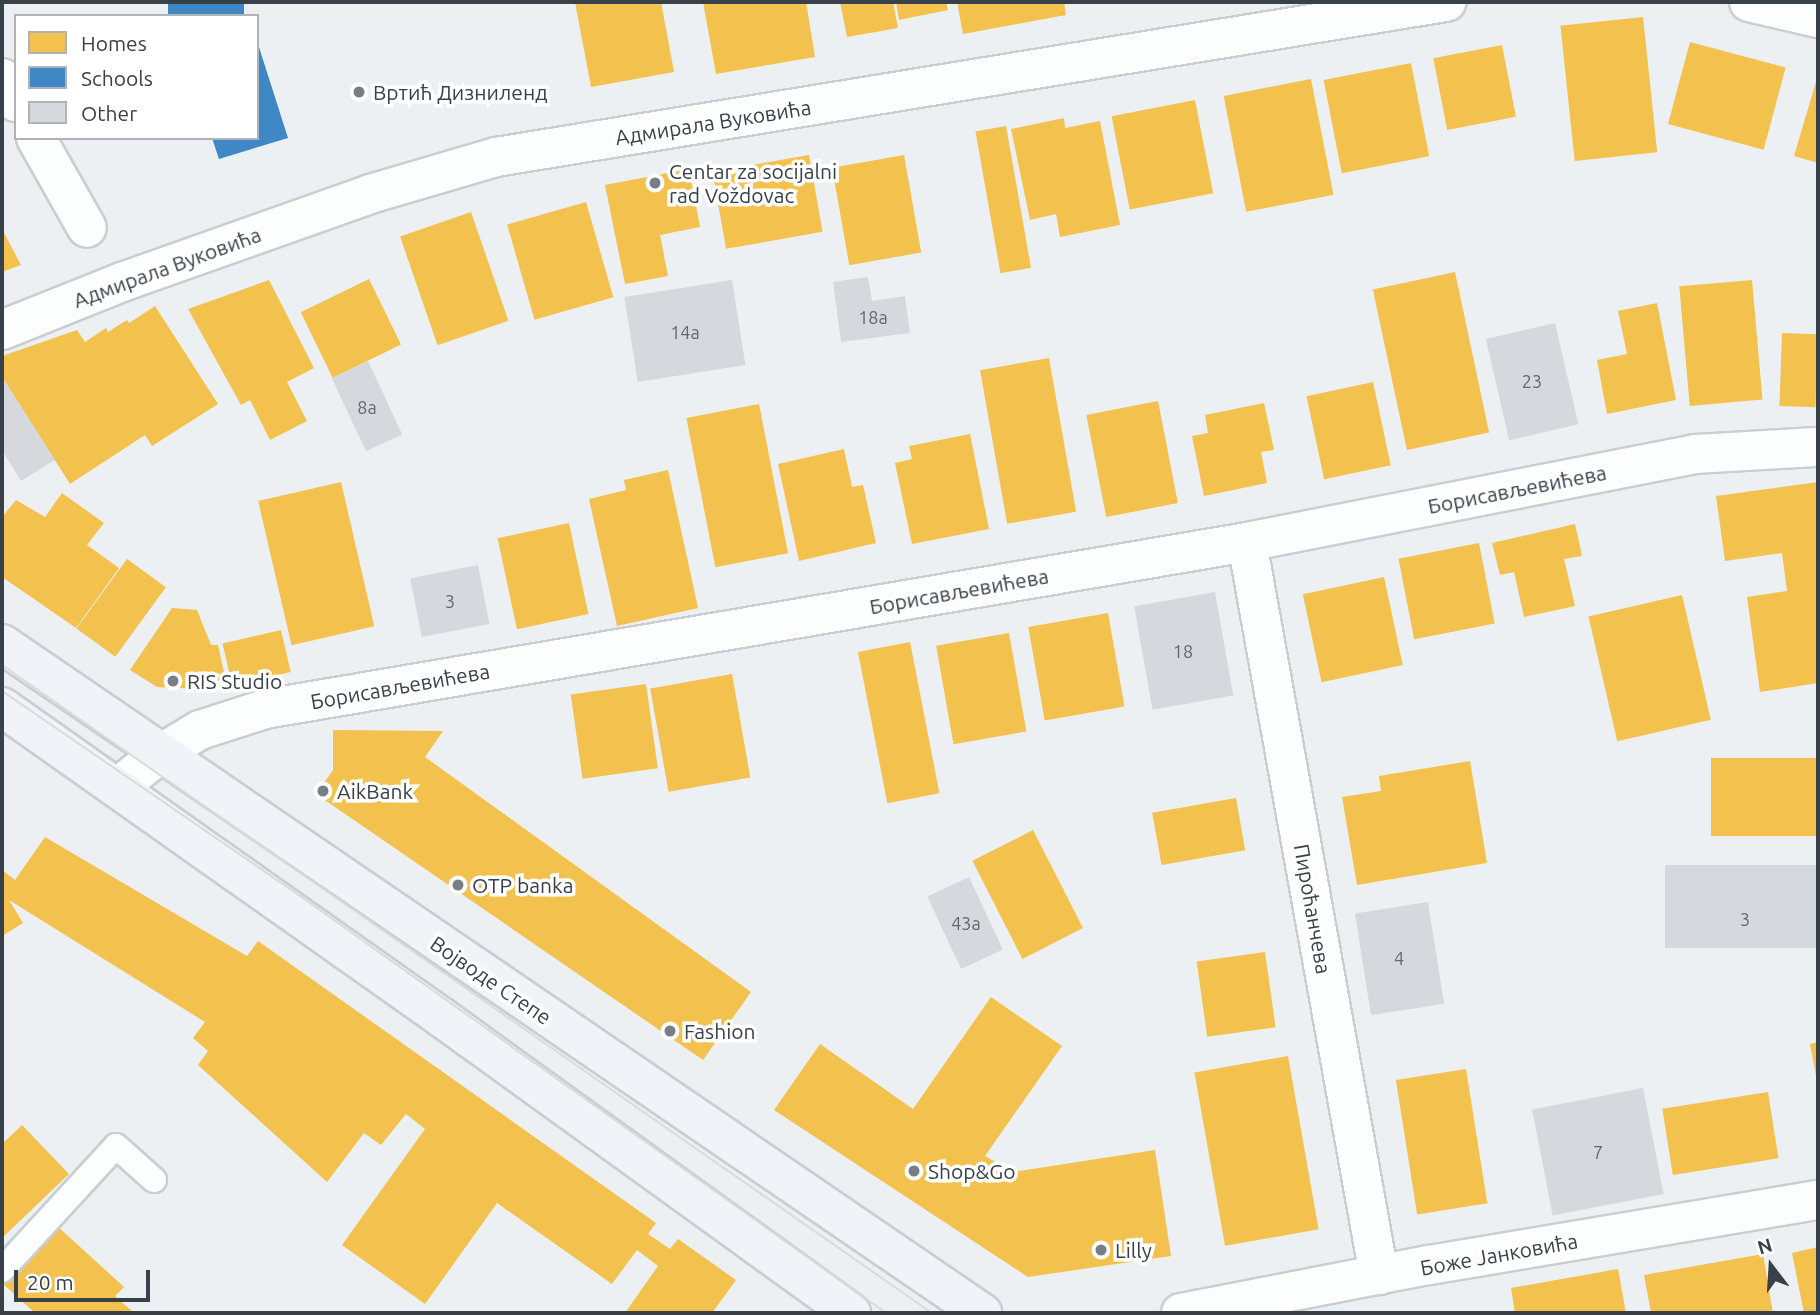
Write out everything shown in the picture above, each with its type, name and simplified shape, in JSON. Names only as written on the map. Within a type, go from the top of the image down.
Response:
[{"type":"main road","name":"Војводе Степе","points":[[2,644],[982,1313]]},
{"type":"main road","points":[[2,707],[118,787],[851,1313]]},
{"type":"street","name":"Адмирала Вуковића","points":[[2,330],[122,282],[370,194],[496,157],[1446,2]]},
{"type":"street","points":[[1749,2],[1818,18]]},
{"type":"street","points":[[2,78],[14,99]]},
{"type":"street","points":[[37,140],[87,228]]},
{"type":"street","name":"Борисављевићева","points":[[118,787],[160,754],[200,730],[265,709],[1247,542],[1695,454],[1818,447]]},
{"type":"street","name":"Пироћанчева","points":[[1247,542],[1380,1275]]},
{"type":"street","name":"Боже Јанковића","points":[[1181,1313],[1380,1275],[1818,1200]]},
{"type":"lane","points":[[2,1270],[116,1146],[154,1180]]},
{"type":"building: Homes","points":[[575,2],[661,2],[674,72],[591,87]]},
{"type":"building: Homes","points":[[703,2],[806,2],[815,57],[716,74]]},
{"type":"building: Homes","points":[[840,2],[893,2],[898,28],[847,37]]},
{"type":"building: Homes","points":[[896,2],[946,2],[948,10],[899,20]]},
{"type":"building: Homes","points":[[957,2],[1064,2],[1066,15],[963,34]]},
{"type":"building: Homes","points":[[1643,17],[1657,152],[1575,161],[1560,26]]},
{"type":"building: Homes","points":[[1690,42],[1786,68],[1764,150],[1668,124]]},
{"type":"building: Homes","points":[[1502,45],[1516,117],[1447,130],[1433,58]]},
{"type":"building: Homes","points":[[1411,63],[1429,156],[1342,173],[1324,80]]},
{"type":"building: Homes","points":[[1818,75],[1818,163],[1794,156]]},
{"type":"building: Homes","points":[[1311,79],[1334,195],[1246,212],[1224,96]]},
{"type":"building: Homes","points":[[1195,100],[1213,193],[1130,209],[1112,116]]},
{"type":"building: Homes","points":[[1064,118],[1065,128],[1100,121],[1120,225],[1060,237],[1056,214],[1030,220],[1011,129]]},
{"type":"building: Homes","points":[[1006,126],[1031,268],[1000,273],[975,131]]},
{"type":"building: Homes","points":[[809,155],[823,232],[726,249],[712,172]]},
{"type":"building: Homes","points":[[904,155],[921,252],[849,265],[832,168]]},
{"type":"building: Homes","points":[[689,169],[700,227],[660,235],[668,276],[625,284],[605,185]]},
{"type":"building: Homes","points":[[586,202],[613,297],[534,320],[507,225]]},
{"type":"building: Homes","points":[[471,212],[508,321],[438,345],[400,236]]},
{"type":"building: Homes","points":[[2,229],[21,265],[2,272]]},
{"type":"building: Homes","points":[[1455,272],[1489,432],[1407,450],[1373,289]]},
{"type":"building: Homes","points":[[369,279],[401,345],[333,378],[301,312]]},
{"type":"building: Homes","points":[[269,280],[314,368],[287,382],[307,421],[270,440],[250,400],[241,405],[188,309]]},
{"type":"building: Homes","points":[[1752,280],[1762,400],[1690,406],[1679,286]]},
{"type":"building: Homes","points":[[1657,303],[1676,400],[1607,414],[1597,360],[1627,354],[1618,311]]},
{"type":"building: Homes","points":[[155,306],[218,404],[152,446],[145,435],[70,484],[2,377],[2,356],[77,330],[85,342],[106,328],[108,332],[127,320],[129,323]]},
{"type":"building: Homes","points":[[1782,333],[1818,334],[1815,407],[1779,406]]},
{"type":"building: Homes","points":[[1049,358],[1076,512],[1007,524],[980,370]]},
{"type":"building: Homes","points":[[1373,382],[1391,465],[1324,479],[1306,396]]},
{"type":"building: Homes","points":[[1158,401],[1178,503],[1106,517],[1086,415]]},
{"type":"building: Homes","points":[[1264,403],[1274,450],[1261,452],[1267,483],[1204,496],[1192,436],[1208,433],[1205,415]]},
{"type":"building: Homes","points":[[759,404],[788,553],[715,567],[686,418]]},
{"type":"building: Homes","points":[[970,434],[989,529],[912,544],[895,463],[912,459],[909,446]]},
{"type":"building: Homes","points":[[844,449],[852,487],[863,485],[876,543],[799,561],[778,464]]},
{"type":"building: Homes","points":[[668,470],[698,608],[617,626],[589,499],[626,490],[624,480]]},
{"type":"building: Homes","points":[[341,482],[374,626],[291,645],[258,501]]},
{"type":"building: Homes","points":[[1818,482],[1818,683],[1760,692],[1747,597],[1787,591],[1782,553],[1725,561],[1716,496]]},
{"type":"building: Homes","points":[[62,493],[104,523],[87,545],[119,568],[76,628],[2,577],[2,517],[16,500],[45,517]]},
{"type":"building: Homes","points":[[569,523],[588,614],[517,629],[498,538]]},
{"type":"building: Homes","points":[[1575,524],[1582,556],[1564,559],[1575,606],[1524,617],[1514,572],[1500,575],[1492,543]]},
{"type":"building: Homes","points":[[1479,543],[1495,623],[1414,639],[1399,559]]},
{"type":"building: Homes","points":[[127,559],[166,587],[115,657],[76,629]]},
{"type":"building: Homes","points":[[1384,577],[1403,665],[1322,682],[1303,594]]},
{"type":"building: Homes","points":[[1682,595],[1711,720],[1617,741],[1588,617]]},
{"type":"building: Homes","points":[[172,608],[197,610],[211,645],[218,645],[225,677],[202,689],[157,687],[130,670]]},
{"type":"building: Homes","points":[[1108,613],[1124,707],[1045,721],[1028,627]]},
{"type":"building: Homes","points":[[281,630],[291,672],[232,685],[223,643]]},
{"type":"building: Homes","points":[[1009,633],[1026,731],[953,744],[936,646]]},
{"type":"building: Homes","points":[[910,642],[939,793],[887,803],[858,652]]},
{"type":"building: Homes","points":[[732,674],[750,777],[668,792],[650,688]]},
{"type":"building: Homes","points":[[646,684],[658,768],[583,779],[571,695]]},
{"type":"building: Homes","points":[[333,730],[443,731],[425,757],[751,992],[703,1060],[316,794],[333,770]]},
{"type":"building: Homes","points":[[1711,758],[1818,758],[1818,836],[1711,836]]},
{"type":"building: Homes","points":[[1470,761],[1487,863],[1357,885],[1342,797],[1381,791],[1379,776]]},
{"type":"building: Homes","points":[[1236,798],[1245,850],[1161,865],[1152,813]]},
{"type":"building: Homes","points":[[1033,830],[1083,928],[1022,959],[972,861]]},
{"type":"building: Homes","points":[[45,837],[247,956],[258,941],[656,1223],[648,1234],[670,1249],[678,1239],[736,1280],[712,1313],[625,1313],[658,1266],[637,1250],[612,1284],[497,1203],[425,1304],[342,1245],[425,1129],[406,1114],[381,1145],[364,1133],[327,1182],[198,1065],[208,1051],[193,1038],[205,1022],[9,900],[23,923],[2,936],[2,870],[15,880]]},
{"type":"building: Homes","points":[[1265,952],[1276,1027],[1207,1037],[1197,962]]},
{"type":"building: Homes","points":[[991,997],[1062,1046],[985,1156],[1012,1172],[1155,1150],[1171,1256],[1028,1277],[774,1110],[820,1044],[913,1109]]},
{"type":"building: Homes","points":[[1818,1042],[1818,1081],[1817,1081],[1810,1044]]},
{"type":"building: Homes","points":[[1288,1056],[1319,1229],[1225,1246],[1194,1072]]},
{"type":"building: Homes","points":[[1466,1069],[1487,1203],[1417,1214],[1396,1080]]},
{"type":"building: Homes","points":[[1768,1092],[1778,1158],[1673,1175],[1662,1109]]},
{"type":"building: Homes","points":[[22,1125],[69,1174],[2,1238],[2,1144]]},
{"type":"building: Homes","points":[[55,1224],[124,1287],[115,1296],[134,1313],[35,1313],[2,1283]]},
{"type":"building: Homes","points":[[1818,1247],[1818,1313],[1804,1313],[1792,1253]]},
{"type":"building: Homes","points":[[1763,1254],[1773,1313],[1651,1313],[1644,1275]]},
{"type":"building: Homes","points":[[1618,1269],[1626,1313],[1515,1313],[1511,1288]]},
{"type":"building: Schools","points":[[168,2],[244,2],[244,14],[168,14]]},
{"type":"building: Schools","points":[[259,47],[288,138],[219,159],[213,140],[259,140]]},
{"type":"building: Other","points":[[868,277],[872,301],[905,296],[910,333],[841,342],[833,282]]},
{"type":"building: Other","points":[[732,280],[745,365],[638,382],[624,297]]},
{"type":"building: Other","points":[[1555,323],[1578,424],[1509,440],[1486,339]]},
{"type":"building: Other","points":[[368,361],[402,434],[366,451],[332,378]]},
{"type":"building: Other","points":[[2,377],[55,460],[21,481],[2,450]]},
{"type":"building: Other","points":[[478,565],[489,624],[422,637],[410,578]]},
{"type":"building: Other","points":[[1215,592],[1233,695],[1152,710],[1134,606]]},
{"type":"building: Other","points":[[1665,865],[1818,865],[1818,948],[1665,948]]},
{"type":"building: Other","points":[[969,877],[1003,950],[961,969],[927,896]]},
{"type":"building: Other","points":[[1428,902],[1444,1004],[1371,1015],[1355,914]]},
{"type":"building: Other","points":[[1643,1088],[1664,1194],[1553,1216],[1532,1110]]},
{"type":"tram line","points":[[2,665],[932,1313]]},
{"type":"tram line","points":[[2,691],[310,903],[886,1313]]},
{"type":"place","name":"Вртић Дизниленд","points":[[359,92]]},
{"type":"place","name":"Centar za socijalni rad Voždovac","points":[[655,183]]},
{"type":"place","name":"RIS Studio","points":[[173,681]]},
{"type":"place","name":"AikBank","points":[[323,791]]},
{"type":"place","name":"OTP banka","points":[[458,885]]},
{"type":"place","name":"Fashion","points":[[670,1031]]},
{"type":"place","name":"Shop&Go","points":[[914,1171]]},
{"type":"place","name":"Lilly","points":[[1101,1250]]}]
